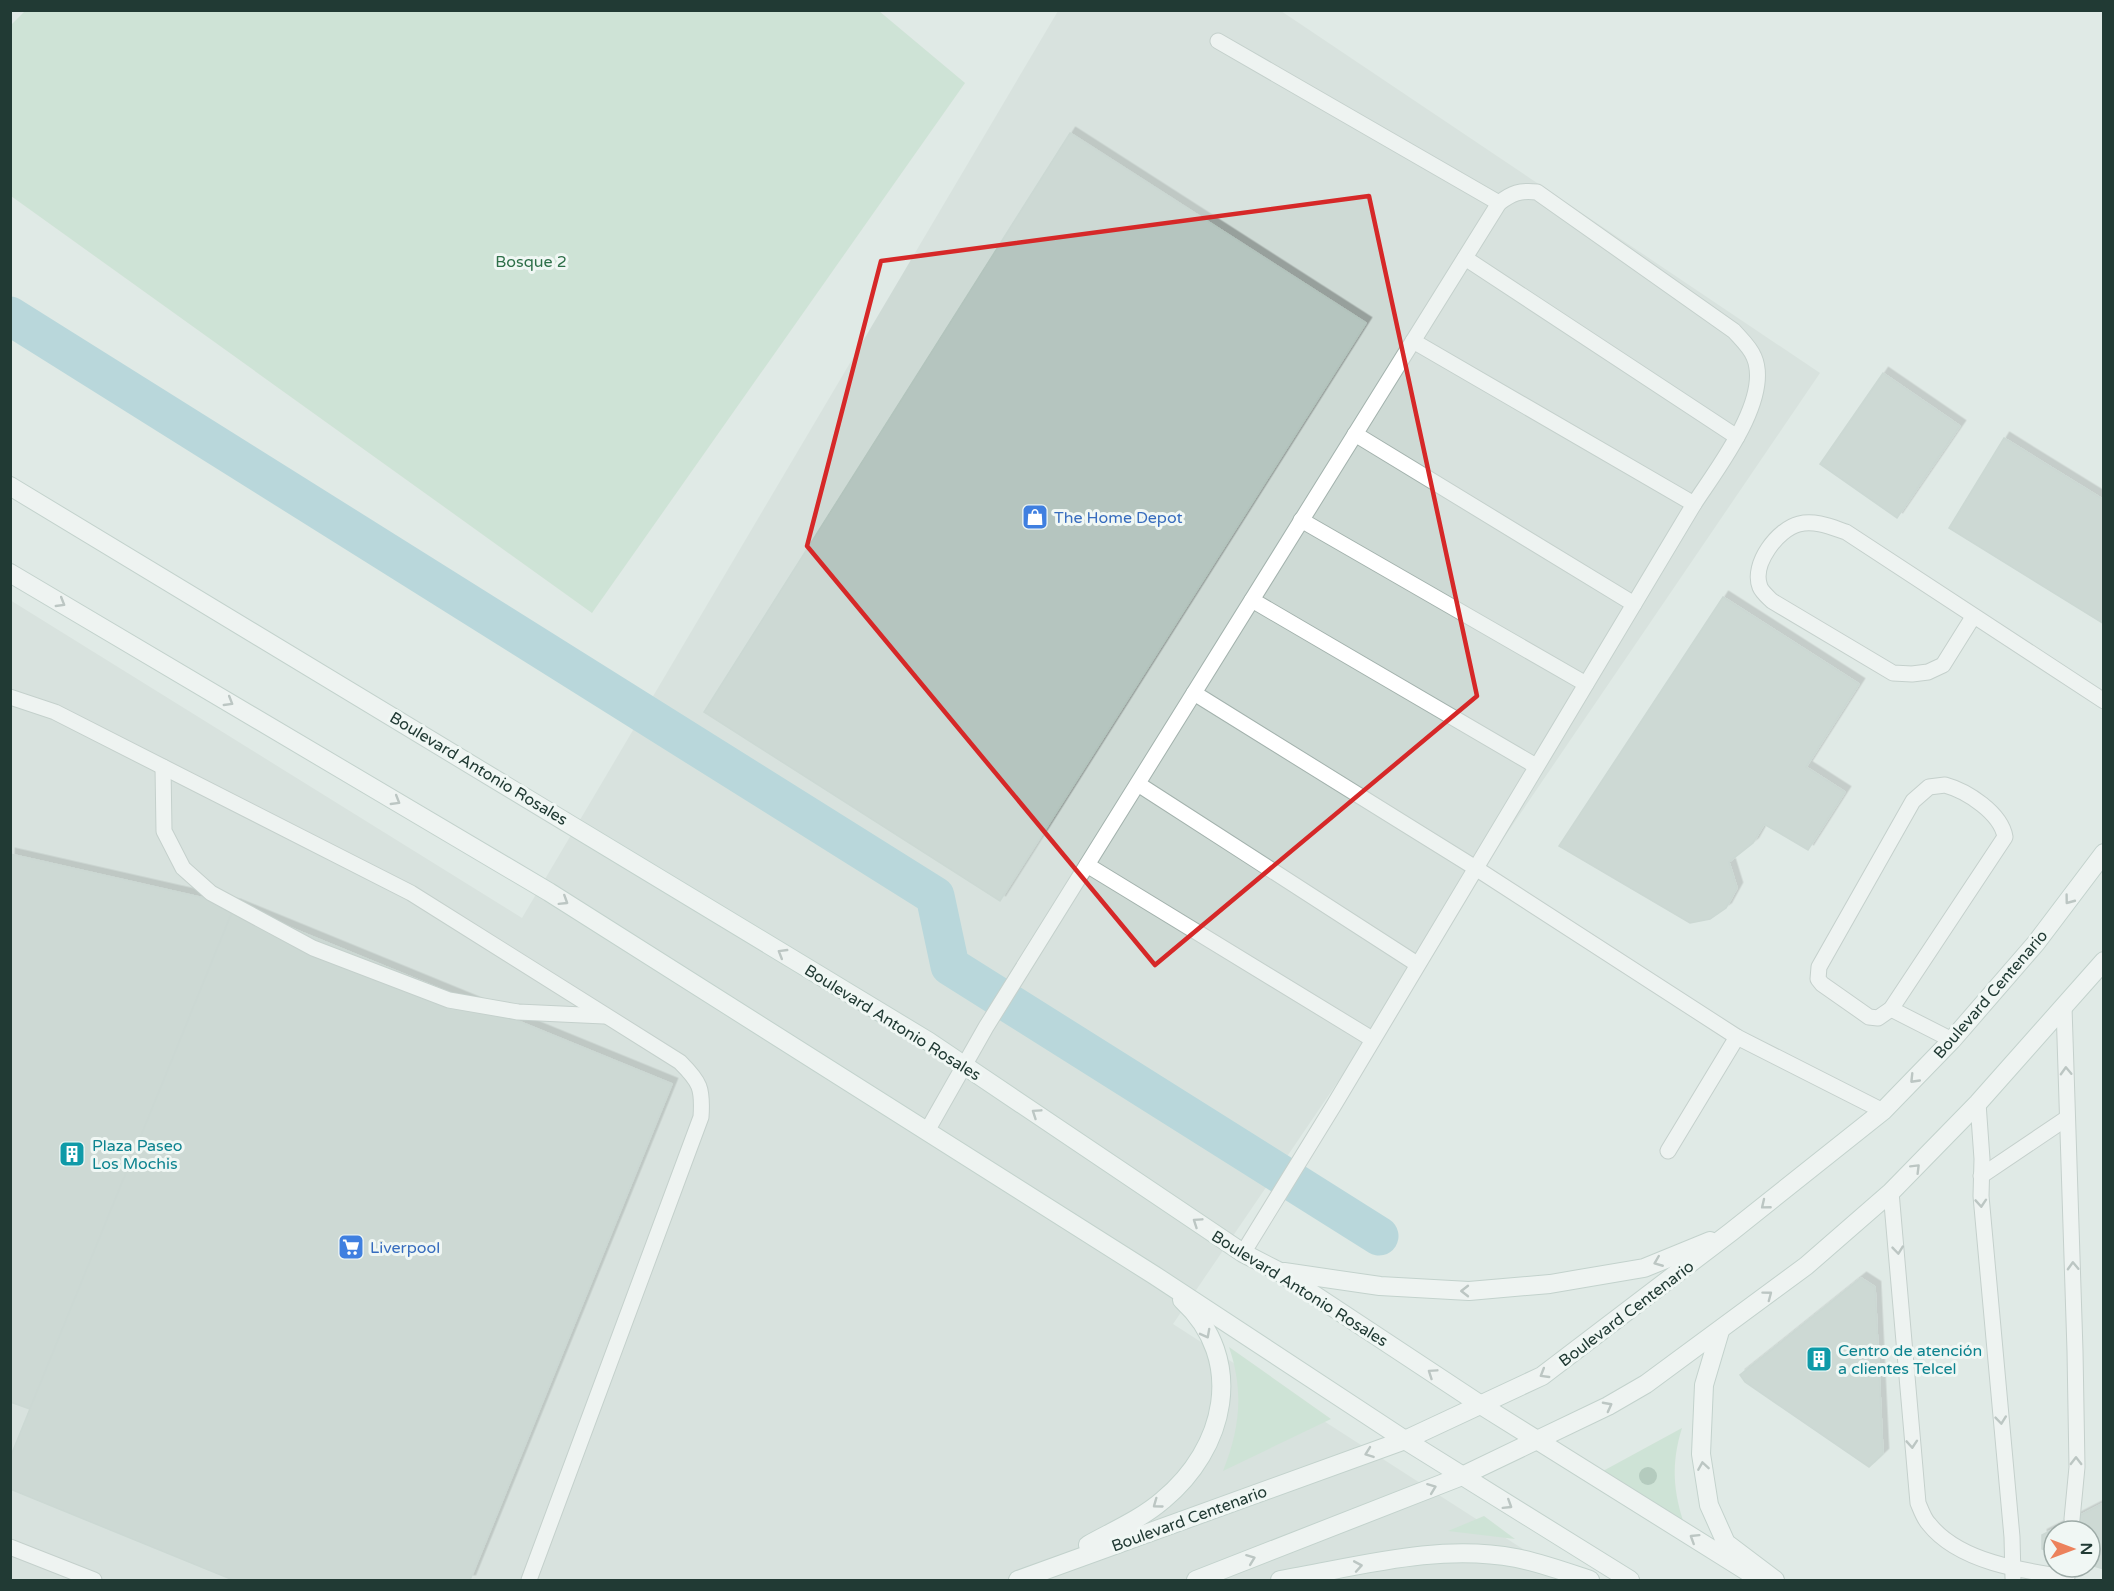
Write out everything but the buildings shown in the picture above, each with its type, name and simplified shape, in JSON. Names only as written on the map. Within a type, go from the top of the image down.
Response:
[{"type":"main road","name":"Boulevard Antonio Rosales","points":[[10,486],[964,1064],[1243,1253],[1278,1271],[1480,1405],[1761,1581]]},
{"type":"main road","points":[[10,573],[549,892],[1154,1275],[1405,1440],[1630,1581]]},
{"type":"main road","name":"Boulevard Centenario","points":[[1022,1579],[1405,1440],[1542,1376],[1564,1362],[1883,1112],[1952,1040],[2036,943],[2103,853]]},
{"type":"main road","points":[[1196,1581],[1462,1476],[1608,1407],[1646,1384],[1806,1266],[1891,1192],[1978,1103],[2103,961]]},
{"type":"main road","points":[[1278,1271],[1380,1286],[1469,1291],[1550,1284],[1644,1268],[1731,1232]]},
{"type":"main road","points":[[1022,1579],[1125,1526],[1162,1501],[1203,1456],[1215,1430],[1221,1399],[1220,1367],[1209,1335],[1191,1308],[1154,1275]]},
{"type":"main road","points":[[1720,1331],[1704,1385],[1701,1454],[1709,1505],[1726,1543],[1774,1581]]},
{"type":"main road","points":[[1280,1581],[1414,1556],[1442,1554],[1514,1558],[1590,1581]]},
{"type":"lane","points":[[1218,41],[1499,203]]},
{"type":"lane","points":[[927,1131],[986,1027],[1499,203],[1521,190],[1537,192],[1734,331],[1755,359],[1757,375],[1754,399],[1737,437],[1474,867],[1334,1105],[1243,1253]]},
{"type":"lane","points":[[1465,258],[1737,437]]},
{"type":"lane","points":[[1413,341],[1694,504]]},
{"type":"lane","points":[[1355,434],[1634,604]]},
{"type":"lane","points":[[1301,520],[1586,684]]},
{"type":"lane","points":[[1973,617],[1943,665],[1928,672],[1893,673],[1772,601],[1760,588],[1758,576],[1761,562],[1783,531],[1800,524],[1819,523],[1846,532],[2103,701]]},
{"type":"lane","points":[[1252,600],[1536,765]]},
{"type":"lane","points":[[1194,693],[1474,867],[1737,1037],[1883,1112]]},
{"type":"lane","points":[[10,697],[55,712],[411,893],[680,1062],[697,1078],[703,1095],[701,1117],[529,1581]]},
{"type":"lane","points":[[163,767],[164,831],[183,868],[211,893],[313,948],[448,1000],[518,1012],[607,1016]]},
{"type":"lane","points":[[1138,784],[1417,964]]},
{"type":"lane","points":[[1945,785],[1959,789],[2000,820],[2005,837],[1891,1009],[1878,1018],[1869,1017],[1822,984],[1818,979],[1819,967],[1913,801],[1929,787],[1945,785]]},
{"type":"lane","points":[[1088,865],[1372,1039]]},
{"type":"lane","points":[[2064,1007],[2076,1386],[2077,1467],[2072,1519]]},
{"type":"lane","points":[[1891,1009],[1952,1040]]},
{"type":"lane","points":[[1668,1151],[1737,1037]]},
{"type":"lane","points":[[1978,1103],[1981,1196],[2013,1575]]},
{"type":"lane","points":[[1981,1176],[2067,1118]]},
{"type":"lane","points":[[1891,1192],[1904,1316],[1918,1503],[1928,1524],[1947,1541],[2013,1575],[2042,1575]]},
{"type":"lane","points":[[10,1547],[88,1579]]},
{"type":"highlighted area","points":[[1369,196],[1477,696],[1155,965],[807,546],[881,261]]},
{"type":"shaded area","points":[[1058,11],[1281,11],[1820,373],[1173,1324],[1571,1580],[11,1580],[10,600],[522,918]]},
{"type":"green space","name":"Bosque 2","points":[[25,11],[879,11],[965,83],[592,613],[11,196],[11,25]]},
{"type":"green space","points":[[1229,1347],[1331,1419],[1223,1471],[1233,1440],[1238,1410],[1237,1379]]},
{"type":"green space","points":[[1682,1428],[1676,1453],[1675,1477],[1678,1501],[1685,1526],[1603,1471]]},
{"type":"green space","points":[[1484,1516],[1515,1539],[1448,1531]]},
{"type":"waterway","points":[[10,316],[935,896],[950,966],[1379,1236]]},
{"type":"place","name":"The Home Depot","points":[[1035,517]]},
{"type":"place","name":"Plaza Paseo Los Mochis","points":[[72,1154]]},
{"type":"place","name":"Liverpool","points":[[351,1247]]},
{"type":"place","name":"Centro de atención a clientes Telcel","points":[[1819,1359]]}]
